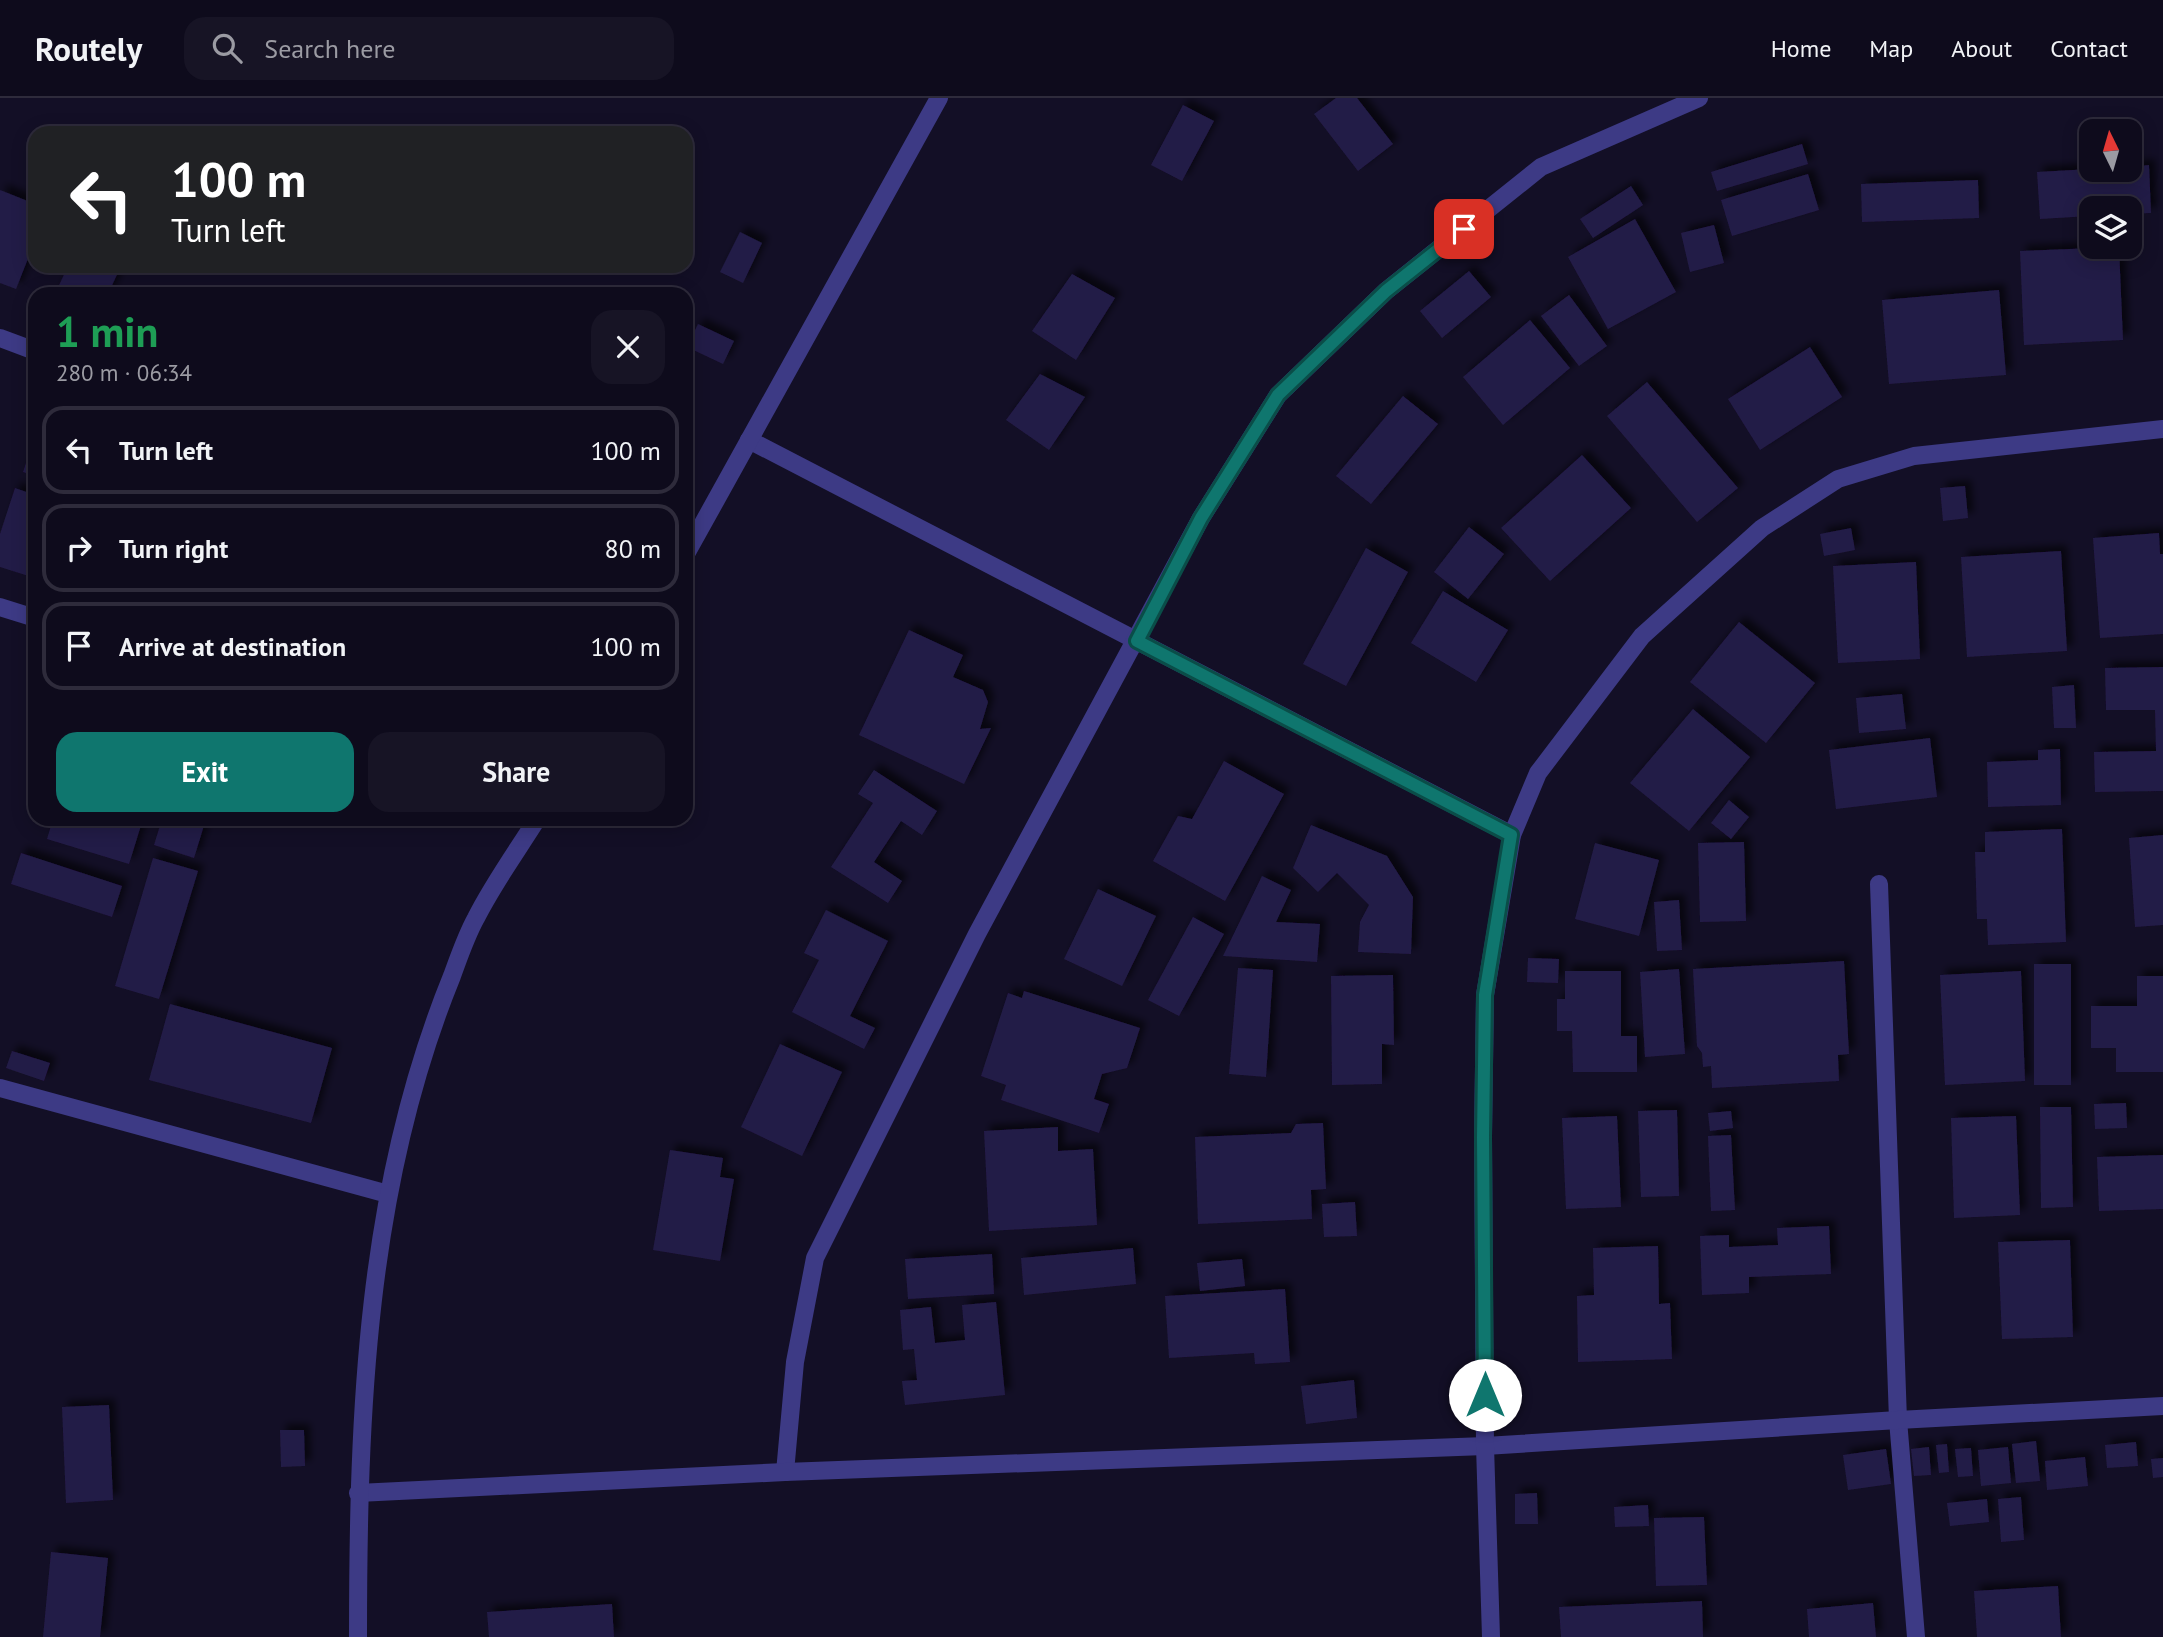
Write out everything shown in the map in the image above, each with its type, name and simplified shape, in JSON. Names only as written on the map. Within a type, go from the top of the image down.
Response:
[{"type":"street","points":[[693,541],[939,98]]},
{"type":"street","points":[[785,1472],[794,1362],[815,1258],[978,934],[1201,518],[1278,395],[1386,291],[1541,167],[1699,98]]},
{"type":"street","points":[[0,338],[28,348]]},
{"type":"street","points":[[1491,1637],[1485,1446],[1485,995],[1511,835],[1538,773],[1642,636],[1762,528],[1838,479],[1914,456],[2163,429]]},
{"type":"street","points":[[749,440],[1511,835]]},
{"type":"street","points":[[0,607],[28,616]]},
{"type":"street","points":[[358,1637],[358,1493],[366,1344],[388,1195],[410,1095],[439,1008],[476,917],[533,826]]},
{"type":"street","points":[[1879,884],[1899,1420],[1916,1637]]},
{"type":"street","points":[[0,1088],[388,1195]]},
{"type":"street","points":[[358,1493],[785,1472],[1485,1446],[2163,1406]]},
{"type":"building","points":[[1336,98],[1357,98],[1393,144],[1358,171],[1314,114]]},
{"type":"building","points":[[1183,105],[1214,121],[1182,181],[1151,165]]},
{"type":"building","points":[[1802,144],[1808,164],[1717,191],[1711,172]]},
{"type":"building","points":[[2149,165],[2151,213],[2142,213],[2142,196],[2079,196],[2079,217],[2040,219],[2037,172],[2079,170],[2079,182],[2142,182],[2142,166]]},
{"type":"building","points":[[1808,174],[1819,210],[1732,236],[1721,200]]},
{"type":"building","points":[[1978,180],[1979,218],[1862,222],[1861,184]]},
{"type":"building","points":[[1631,186],[1643,205],[1593,238],[1580,219]]},
{"type":"building","points":[[0,190],[28,201],[28,259],[16,289],[0,283]]},
{"type":"building","points":[[1635,219],[1676,292],[1608,329],[1568,257]]},
{"type":"building","points":[[1714,225],[1724,263],[1690,272],[1681,233]]},
{"type":"building","points":[[740,232],[762,243],[743,283],[720,272]]},
{"type":"building","points":[[2079,249],[2079,259],[2120,259],[2123,340],[2024,345],[2020,251]]},
{"type":"building","points":[[1469,271],[1491,297],[1442,338],[1420,311]]},
{"type":"building","points":[[65,273],[118,273],[111,287],[58,287]]},
{"type":"building","points":[[1072,274],[1115,298],[1076,360],[1032,331]]},
{"type":"building","points":[[1999,290],[2006,375],[1889,384],[1882,300]]},
{"type":"building","points":[[1569,295],[1607,346],[1579,366],[1541,316]]},
{"type":"building","points":[[1530,320],[1570,368],[1503,425],[1463,377]]},
{"type":"building","points":[[698,324],[734,341],[723,364],[693,350],[693,334]]},
{"type":"building","points":[[1810,347],[1842,397],[1760,450],[1728,399]]},
{"type":"building","points":[[1040,374],[1085,397],[1049,450],[1006,420]]},
{"type":"building","points":[[1647,382],[1738,488],[1697,522],[1607,416]]},
{"type":"building","points":[[1403,396],[1438,424],[1371,504],[1336,476]]},
{"type":"building","points":[[1582,455],[1631,508],[1550,581],[1501,528]]},
{"type":"building","points":[[28,457],[28,474],[23,472]]},
{"type":"building","points":[[1965,486],[1968,518],[1943,521],[1940,488]]},
{"type":"building","points":[[15,488],[28,493],[28,576],[0,567],[0,534]]},
{"type":"building","points":[[1469,527],[1504,554],[1468,599],[1434,572]]},
{"type":"building","points":[[1851,528],[1855,550],[1824,556],[1820,534]]},
{"type":"building","points":[[2159,533],[2160,554],[2163,554],[2163,634],[2100,638],[2093,538]]},
{"type":"building","points":[[1366,548],[1408,572],[1346,686],[1303,664]]},
{"type":"building","points":[[2061,551],[2067,651],[1967,657],[1961,557]]},
{"type":"building","points":[[1916,562],[1920,659],[1838,663],[1833,566]]},
{"type":"building","points":[[1443,591],[1508,630],[1476,682],[1411,643]]},
{"type":"building","points":[[1739,622],[1815,683],[1766,743],[1690,682]]},
{"type":"building","points":[[909,630],[963,655],[953,677],[983,690],[988,702],[980,729],[991,728],[964,784],[859,735]]},
{"type":"building","points":[[2163,667],[2163,791],[2095,792],[2094,752],[2156,751],[2155,710],[2106,710],[2105,668]]},
{"type":"building","points":[[2074,685],[2076,728],[2054,728],[2052,687]]},
{"type":"building","points":[[1902,694],[1906,729],[1859,733],[1856,698]]},
{"type":"building","points":[[1693,709],[1750,757],[1689,831],[1630,783]]},
{"type":"building","points":[[1930,738],[1937,797],[1836,809],[1829,750]]},
{"type":"building","points":[[2060,749],[2061,805],[1988,807],[1987,762],[2038,760],[2038,750]]},
{"type":"building","points":[[1224,761],[1284,794],[1225,901],[1153,861],[1178,816],[1192,819]]},
{"type":"building","points":[[874,770],[937,811],[922,835],[901,821],[874,862],[902,881],[888,903],[831,867],[873,803],[858,794]]},
{"type":"building","points":[[1729,800],[1749,817],[1731,839],[1711,823]]},
{"type":"building","points":[[1311,825],[1387,856],[1413,897],[1411,954],[1358,952],[1360,922],[1369,905],[1337,873],[1318,892],[1293,868]]},
{"type":"building","points":[[51,826],[141,826],[129,864],[47,839]]},
{"type":"building","points":[[160,826],[204,826],[194,858],[154,845]]},
{"type":"building","points":[[2062,829],[2066,942],[1988,945],[1987,919],[1977,919],[1975,852],[1985,852],[1985,832]]},
{"type":"building","points":[[2163,835],[2163,925],[2135,927],[2129,838]]},
{"type":"building","points":[[1744,842],[1746,921],[1700,922],[1698,843]]},
{"type":"building","points":[[1595,843],[1659,860],[1639,936],[1575,919]]},
{"type":"building","points":[[21,853],[122,886],[112,917],[11,884]]},
{"type":"building","points":[[153,858],[198,871],[159,999],[115,986]]},
{"type":"building","points":[[1262,876],[1291,890],[1276,922],[1320,924],[1317,962],[1223,956]]},
{"type":"building","points":[[1098,889],[1156,916],[1122,986],[1064,959]]},
{"type":"building","points":[[1679,900],[1682,950],[1657,951],[1654,902]]},
{"type":"building","points":[[826,910],[888,941],[850,1016],[875,1028],[864,1049],[792,1012],[819,960],[804,953]]},
{"type":"building","points":[[1193,917],[1224,934],[1179,1016],[1148,1000]]},
{"type":"building","points":[[1528,958],[1559,959],[1558,983],[1527,982]]},
{"type":"building","points":[[1844,961],[1849,1054],[1838,1055],[1839,1081],[1712,1088],[1711,1066],[1703,1067],[1702,1053],[1697,1046],[1693,969]]},
{"type":"building","points":[[2034,964],[2071,964],[2071,1085],[2034,1085]]},
{"type":"building","points":[[1238,968],[1273,970],[1266,1077],[1229,1074]]},
{"type":"building","points":[[1679,969],[1685,1054],[1645,1057],[1640,972]]},
{"type":"building","points":[[1565,971],[1621,971],[1621,1036],[1637,1036],[1637,1072],[1573,1072],[1572,1031],[1557,1031],[1557,999],[1565,999]]},
{"type":"building","points":[[2021,971],[2025,1081],[1945,1085],[1940,975]]},
{"type":"building","points":[[1393,975],[1394,1045],[1382,1044],[1382,1084],[1332,1085],[1331,976]]},
{"type":"building","points":[[2137,976],[2163,976],[2163,1072],[2116,1072],[2116,1048],[2091,1048],[2091,1006],[2137,1006]]},
{"type":"building","points":[[1024,991],[1140,1028],[1127,1068],[1102,1074],[1094,1099],[1109,1104],[1099,1133],[1001,1100],[1006,1085],[981,1076],[1008,993],[1022,998]]},
{"type":"building","points":[[170,1004],[332,1048],[311,1123],[149,1080]]},
{"type":"building","points":[[780,1044],[842,1072],[802,1156],[741,1127]]},
{"type":"building","points":[[12,1051],[50,1063],[44,1081],[6,1068]]},
{"type":"building","points":[[2126,1103],[2127,1128],[2095,1129],[2094,1104]]},
{"type":"building","points":[[2040,1107],[2071,1107],[2073,1207],[2041,1208]]},
{"type":"building","points":[[1677,1110],[1679,1196],[1641,1197],[1638,1111]]},
{"type":"building","points":[[1731,1111],[1733,1128],[1710,1131],[1708,1113]]},
{"type":"building","points":[[1617,1116],[1621,1207],[1566,1209],[1562,1118]]},
{"type":"building","points":[[2016,1116],[2020,1215],[1954,1218],[1951,1118]]},
{"type":"building","points":[[1323,1123],[1326,1189],[1311,1190],[1312,1219],[1198,1224],[1195,1137],[1291,1133],[1296,1124]]},
{"type":"building","points":[[1058,1127],[1058,1151],[1093,1149],[1097,1225],[989,1231],[984,1131]]},
{"type":"building","points":[[1731,1135],[1735,1210],[1711,1211],[1708,1136]]},
{"type":"building","points":[[670,1150],[723,1158],[720,1177],[734,1179],[720,1261],[653,1250]]},
{"type":"building","points":[[2163,1155],[2163,1209],[2099,1211],[2097,1157]]},
{"type":"building","points":[[1355,1202],[1357,1236],[1324,1237],[1322,1204]]},
{"type":"building","points":[[1829,1226],[1831,1274],[1749,1277],[1749,1293],[1702,1295],[1700,1236],[1729,1235],[1729,1247],[1778,1245],[1777,1228]]},
{"type":"building","points":[[2070,1240],[2073,1337],[2002,1339],[1998,1242]]},
{"type":"building","points":[[1658,1246],[1659,1304],[1670,1303],[1672,1359],[1578,1362],[1577,1296],[1594,1295],[1593,1248]]},
{"type":"building","points":[[1133,1248],[1136,1284],[1024,1295],[1021,1258]]},
{"type":"building","points":[[992,1254],[994,1294],[908,1299],[905,1259]]},
{"type":"building","points":[[1242,1259],[1245,1286],[1200,1291],[1197,1263]]},
{"type":"building","points":[[1285,1289],[1290,1362],[1255,1364],[1254,1353],[1169,1358],[1165,1296]]},
{"type":"building","points":[[996,1302],[1005,1395],[905,1405],[902,1381],[917,1380],[914,1349],[903,1350],[900,1310],[931,1307],[935,1343],[965,1340],[962,1305]]},
{"type":"building","points":[[1354,1380],[1357,1418],[1306,1424],[1301,1386]]},
{"type":"building","points":[[109,1405],[113,1500],[66,1503],[62,1407]]},
{"type":"building","points":[[280,1430],[304,1430],[305,1466],[281,1467]]},
{"type":"building","points":[[2036,1441],[2040,1481],[2016,1483],[2012,1444]]},
{"type":"building","points":[[2136,1442],[2138,1466],[2107,1468],[2105,1445]]},
{"type":"building","points":[[1947,1444],[1949,1472],[1939,1473],[1936,1445]]},
{"type":"building","points":[[1929,1447],[1931,1475],[1914,1476],[1911,1449]]},
{"type":"building","points":[[2008,1447],[2011,1483],[1981,1486],[1978,1450]]},
{"type":"building","points":[[1971,1448],[1973,1476],[1958,1477],[1955,1449]]},
{"type":"building","points":[[1886,1449],[1891,1484],[1848,1490],[1843,1455]]},
{"type":"building","points":[[2085,1457],[2088,1486],[2047,1490],[2045,1461]]},
{"type":"building","points":[[2163,1458],[2163,1477],[2153,1478],[2151,1459]]},
{"type":"building","points":[[1537,1493],[1538,1524],[1515,1524],[1515,1494]]},
{"type":"building","points":[[2021,1497],[2024,1540],[2001,1542],[1998,1499]]},
{"type":"building","points":[[1987,1499],[1989,1522],[1950,1526],[1947,1503]]},
{"type":"building","points":[[1648,1505],[1649,1526],[1615,1527],[1614,1507]]},
{"type":"building","points":[[1704,1517],[1707,1585],[1656,1586],[1654,1518]]},
{"type":"building","points":[[51,1552],[108,1558],[100,1637],[43,1637]]},
{"type":"building","points":[[2058,1586],[2061,1637],[1977,1637],[1974,1591]]},
{"type":"building","points":[[1702,1601],[1703,1637],[1561,1637],[1559,1607]]},
{"type":"building","points":[[1873,1603],[1876,1637],[1809,1637],[1807,1609]]},
{"type":"building","points":[[612,1604],[614,1637],[489,1637],[487,1612]]},
{"type":"route","points":[[1464,229],[1386,291],[1278,395],[1201,518],[1137,641],[1511,835],[1485,995],[1485,1395]]}]
